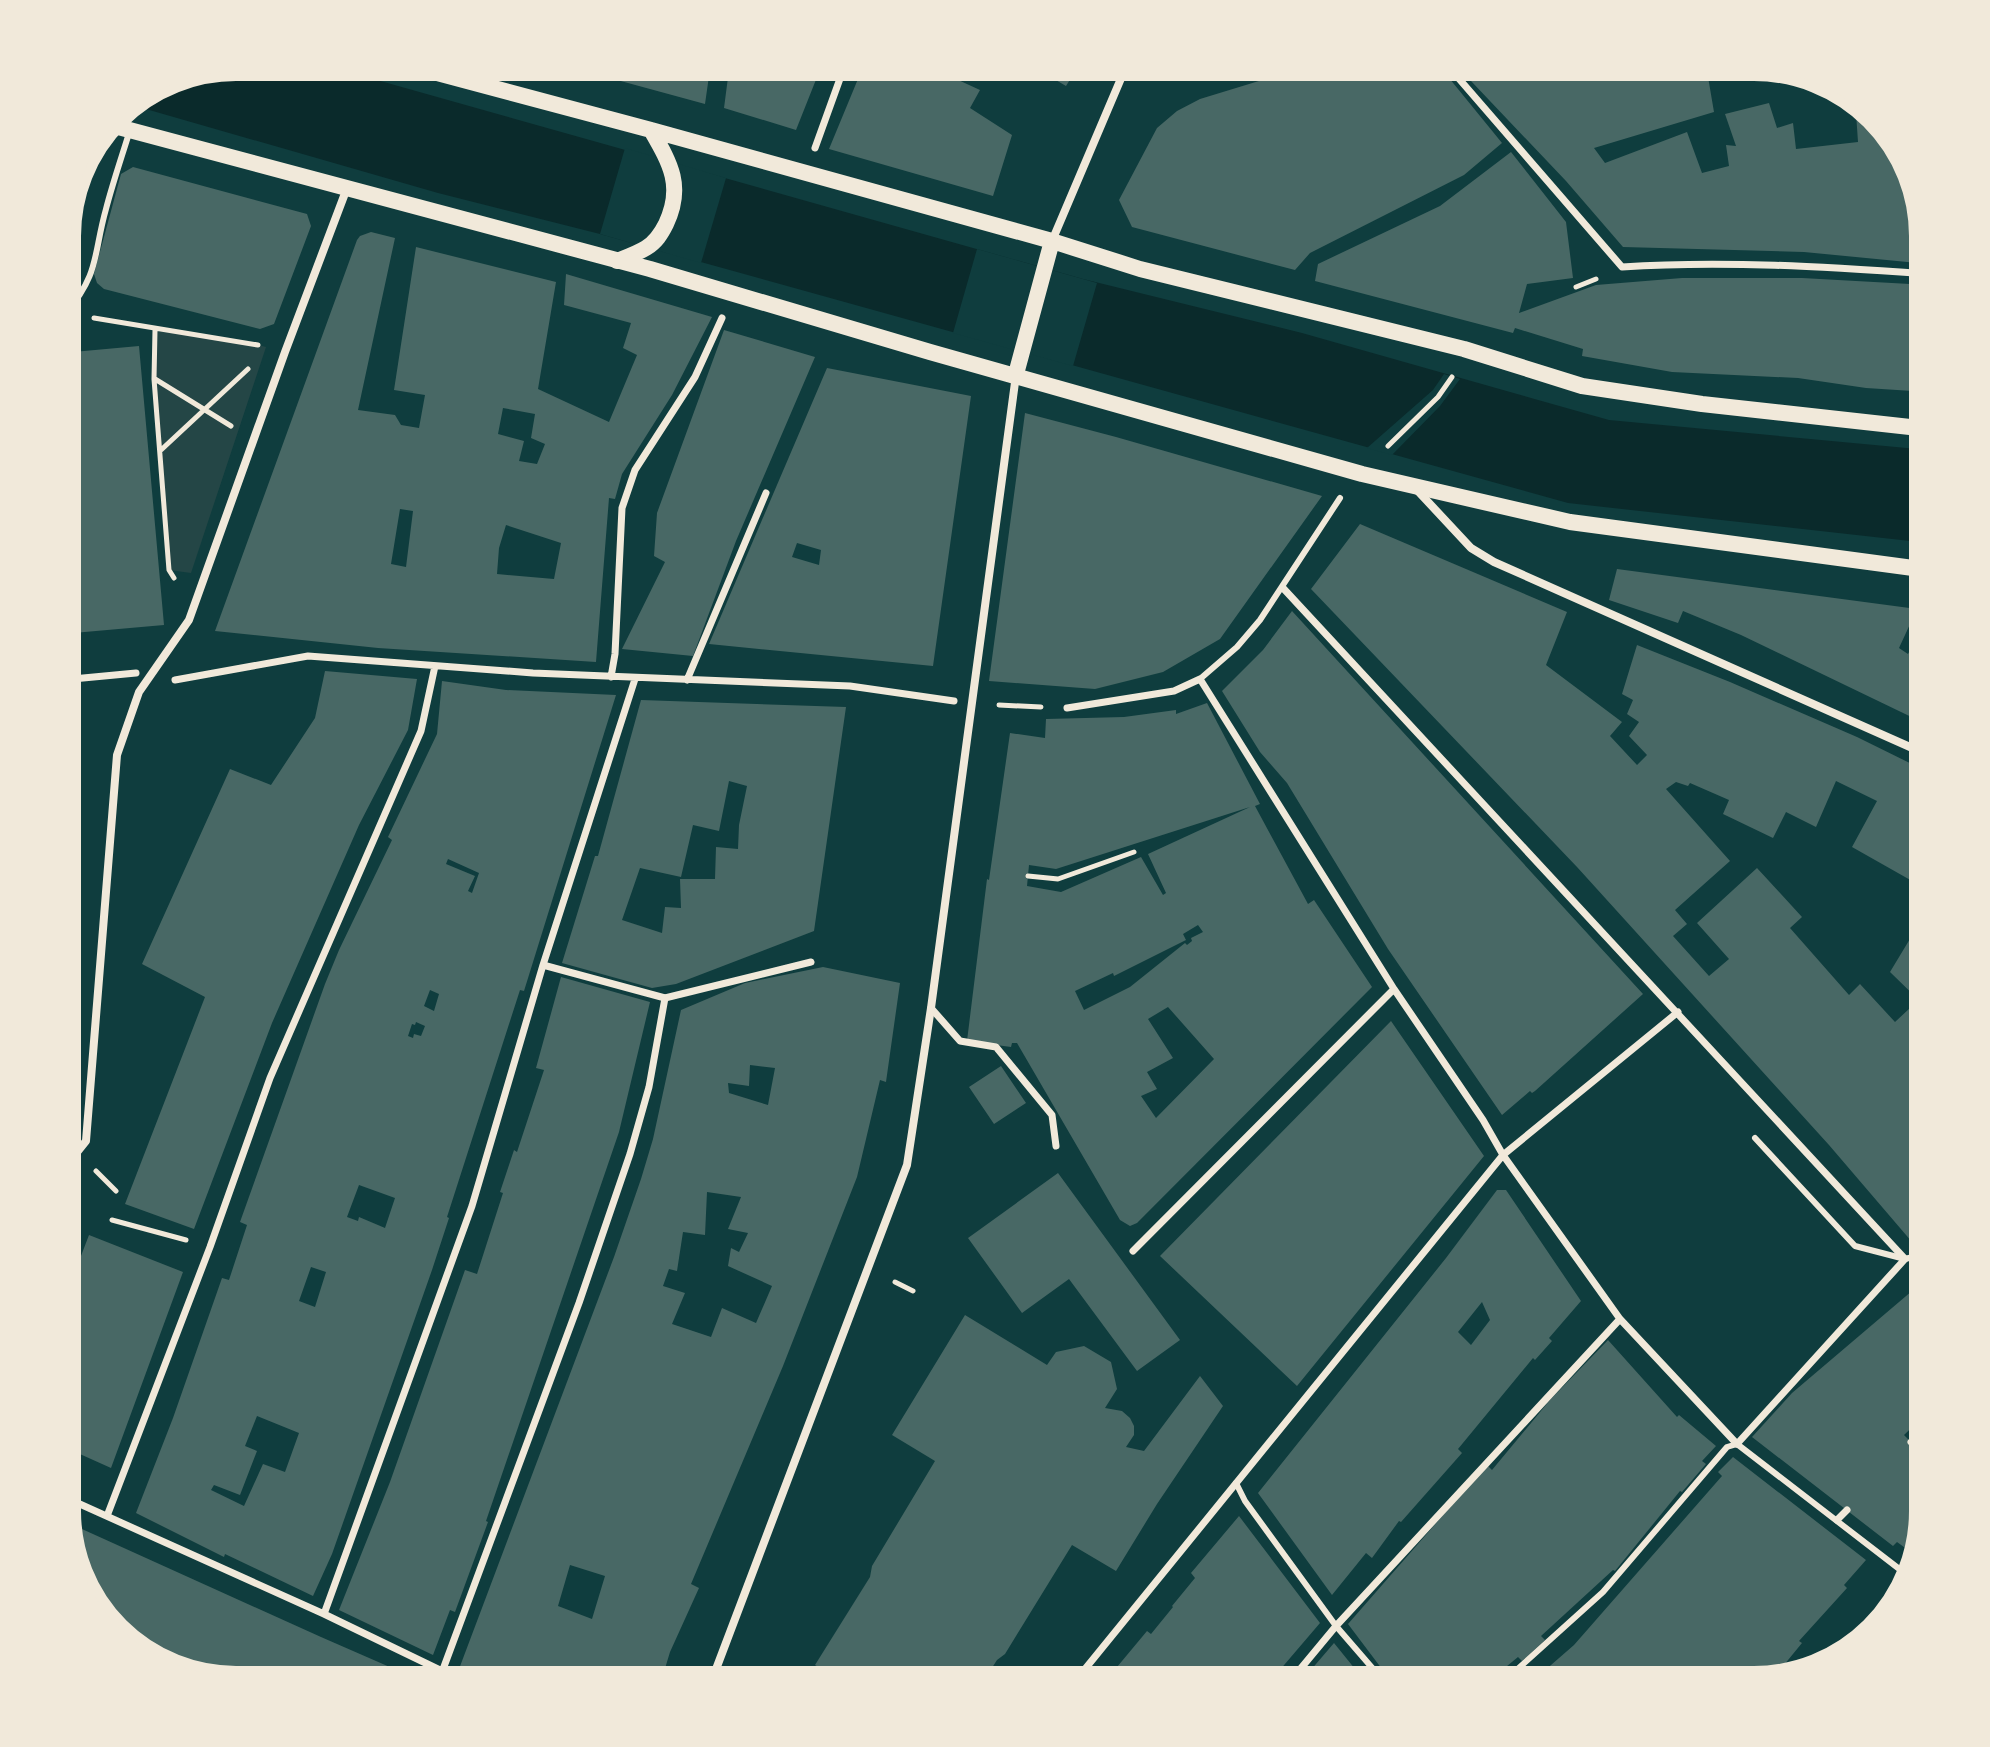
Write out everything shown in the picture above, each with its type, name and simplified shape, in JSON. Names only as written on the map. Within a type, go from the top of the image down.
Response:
[{"type":"main road","points":[[447,76],[1052,241],[1140,269],[1464,349],[1582,386],[1702,404],[1914,427]]},
{"type":"main road","points":[[119,127],[617,261],[1362,474],[1570,522],[1914,568]]},
{"type":"main road","points":[[617,261],[647,248],[660,236],[675,205],[676,188],[667,161],[651,130]]},
{"type":"main road","points":[[1016,374],[1052,241]]},
{"type":"street","points":[[462,80],[463,76]]},
{"type":"street","points":[[815,148],[841,76]]},
{"type":"street","points":[[1052,241],[1122,77],[1125,76]]},
{"type":"street","points":[[1457,76],[1622,267],[1688,263],[1914,273]]},
{"type":"street","points":[[76,1152],[86,1141],[117,755],[139,692],[189,620],[347,188]]},
{"type":"street","points":[[611,677],[615,654],[622,508],[635,470],[695,377],[722,318]]},
{"type":"street","points":[[715,1671],[907,1165],[1016,374]]},
{"type":"street","points":[[1410,483],[1471,548],[1494,562],[1914,749]]},
{"type":"street","points":[[687,680],[766,493]]},
{"type":"street","points":[[1067,708],[1174,691],[1200,679],[1394,989],[1483,1120],[1503,1155],[1620,1319],[1737,1444],[1905,1259],[1283,588]]},
{"type":"street","points":[[175,680],[308,656],[635,679],[850,686],[954,701]]},
{"type":"street","points":[[107,1516],[210,1247],[270,1078],[421,731],[435,666]]},
{"type":"street","points":[[76,679],[136,673]]},
{"type":"street","points":[[324,1614],[472,1206],[543,965],[635,679]]},
{"type":"street","points":[[543,965],[665,998],[811,962]]},
{"type":"street","points":[[1133,1251],[1394,989]]},
{"type":"street","points":[[442,1671],[579,1303],[630,1154],[649,1087],[665,998]]},
{"type":"street","points":[[931,1008],[960,1041],[996,1047],[1052,1115],[1056,1146]]},
{"type":"street","points":[[1083,1671],[1503,1155],[1678,1012]]},
{"type":"street","points":[[1299,1671],[1336,1626],[1620,1319]]},
{"type":"street","points":[[1911,1442],[1914,1439]]},
{"type":"street","points":[[76,1502],[324,1614],[440,1671]]},
{"type":"street","points":[[1837,1520],[1847,1510]]},
{"type":"lane","points":[[76,300],[84,292],[94,270],[105,211],[130,130]]},
{"type":"lane","points":[[1200,679],[1237,647],[1283,588],[1340,498]]},
{"type":"lane","points":[[1755,1138],[1855,1246],[1881,1255],[1905,1259],[1914,1257]]},
{"type":"lane","points":[[1516,1671],[1603,1592],[1727,1447],[1737,1444],[1903,1570]]},
{"type":"lane","points":[[1236,1483],[1245,1501],[1336,1626],[1375,1671]]},
{"type":"lane","points":[[1856,1634],[1877,1613]]},
{"type":"path","points":[[76,315],[266,347]]},
{"type":"path","points":[[155,330],[154,379],[169,570],[180,587]]},
{"type":"path","points":[[161,450],[250,367]]},
{"type":"path","points":[[1381,452],[1438,397],[1453,376]]},
{"type":"path","points":[[154,379],[233,427]]},
{"type":"path","points":[[990,703],[1067,708]]},
{"type":"path","points":[[1028,876],[1058,879],[1134,852]]},
{"type":"path","points":[[112,1220],[210,1247]]},
{"type":"path","points":[[895,1282],[913,1291]]},
{"type":"shaded area","points":[[225,76],[363,76],[1083,279],[1302,333],[1609,420],[1914,449],[1914,541],[1568,503],[600,234],[438,193],[140,107],[174,88]]},
{"type":"shaded area","points":[[155,330],[266,347],[191,573],[169,570],[154,379]]},
{"type":"pier","points":[[625,148],[726,178],[701,263],[600,234]]},
{"type":"pier","points":[[977,249],[1097,283],[1073,366],[953,333]]},
{"type":"pier","points":[[1444,374],[1460,379],[1440,406],[1392,455],[1367,448],[1433,390]]},
{"type":"building","points":[[602,76],[709,76],[705,104]]},
{"type":"building","points":[[728,76],[817,76],[796,130],[724,108]]},
{"type":"building","points":[[859,76],[950,76],[980,90],[970,108],[1012,135],[993,196],[829,149]]},
{"type":"building","points":[[1049,76],[1072,76],[1066,86]]},
{"type":"building","points":[[1275,76],[1447,76],[1502,143],[1464,175],[1310,253],[1295,270],[1132,227],[1119,200],[1157,128],[1177,111],[1200,99]]},
{"type":"building","points":[[1466,76],[1708,76],[1714,112],[1594,148],[1605,163],[1687,132],[1702,173],[1729,166],[1726,145],[1736,146],[1725,114],[1769,103],[1777,128],[1793,123],[1796,149],[1858,142],[1856,113],[1887,147],[1902,174],[1913,215],[1914,263],[1804,252],[1623,247],[1566,181]]},
{"type":"building","points":[[1511,152],[1566,222],[1573,278],[1527,284],[1519,313],[1596,285],[1682,278],[1802,278],[1914,284],[1914,391],[1798,378],[1672,372],[1582,356],[1583,349],[1515,328],[1513,333],[1315,281],[1318,264],[1440,206]]},
{"type":"building","points":[[133,167],[307,214],[311,226],[274,324],[260,329],[104,289],[97,283],[94,274],[121,174]]},
{"type":"building","points":[[371,232],[395,238],[358,410],[395,415],[401,425],[419,428],[425,395],[394,390],[416,247],[556,282],[538,389],[609,422],[637,355],[623,348],[631,323],[564,305],[566,274],[712,317],[672,395],[622,474],[615,499],[609,498],[596,662],[378,648],[215,631],[360,236]],"holes":[[[503,408],[535,414],[531,438],[545,444],[537,464],[519,461],[524,441],[498,434]],[[400,509],[413,511],[406,567],[391,564]],[[506,525],[561,543],[554,579],[497,574],[499,548]]]},
{"type":"building","points":[[724,330],[815,357],[736,541],[693,656],[622,649],[665,562],[654,556],[657,513]]},
{"type":"building","points":[[139,346],[164,625],[76,633],[76,352]]},
{"type":"building","points":[[827,368],[971,396],[933,666],[709,644]],"holes":[[[797,543],[821,550],[819,565],[792,557]]]},
{"type":"building","points":[[1025,413],[1322,496],[1220,639],[1163,672],[1095,689],[989,681]]},
{"type":"building","points":[[1360,524],[1567,612],[1546,665],[1622,722],[1610,736],[1637,765],[1647,755],[1629,736],[1639,722],[1627,714],[1633,700],[1622,694],[1637,645],[1857,737],[1914,765],[1914,882],[1852,847],[1877,801],[1836,781],[1816,827],[1786,812],[1773,838],[1723,814],[1729,800],[1690,783],[1688,786],[1676,782],[1666,789],[1730,861],[1675,910],[1687,924],[1673,936],[1709,976],[1729,959],[1697,923],[1757,868],[1802,917],[1790,928],[1849,995],[1860,984],[1895,1022],[1910,1008],[1914,1012],[1914,1244],[1829,1145],[1577,867],[1311,589]]},
{"type":"building","points":[[1617,569],[1914,609],[1914,616],[1899,648],[1908,654],[1914,643],[1914,718],[1741,635],[1683,611],[1678,623],[1609,600]]},
{"type":"building","points":[[1292,611],[1643,994],[1535,1091],[1530,1091],[1502,1115],[1388,949],[1287,783],[1260,752],[1222,691],[1263,650]]},
{"type":"building","points":[[325,671],[417,679],[408,730],[359,825],[272,1023],[194,1229],[125,1204],[205,997],[142,964],[230,769],[271,785],[315,718]]},
{"type":"building","points":[[442,681],[506,690],[616,695],[524,991],[520,990],[432,1270],[332,1554],[313,1596],[225,1554],[224,1557],[136,1513],[222,1278],[229,1280],[247,1225],[240,1222],[325,984],[392,840],[388,837],[437,734]],"holes":[[[448,859],[479,873],[472,893],[468,891],[475,876],[446,864]],[[430,990],[439,994],[434,1011],[424,1006]],[[416,1022],[425,1026],[421,1036],[408,1036],[412,1024]],[[359,1185],[395,1198],[385,1228],[359,1217],[358,1221],[347,1217]],[[311,1267],[326,1272],[315,1307],[299,1301]],[[257,1416],[299,1433],[285,1472],[263,1464],[244,1506],[211,1490],[214,1485],[240,1495],[257,1451],[245,1446]]]},
{"type":"building","points":[[641,700],[846,707],[814,931],[676,984],[652,988],[562,963],[595,856],[598,856]],"holes":[[[729,781],[747,786],[739,825],[738,849],[716,847],[715,879],[680,879],[681,908],[665,907],[662,933],[622,920],[640,868],[681,877],[693,825],[719,831]]]},
{"type":"building","points":[[1207,703],[1260,804],[1255,806],[1308,904],[1314,900],[1372,987],[1137,1223],[1130,1226],[1120,1220],[1017,1043],[1012,1043],[1011,1047],[967,1041],[987,879],[1010,733],[1045,738],[1046,719],[1124,717],[1176,710],[1176,714]],"holes":[[[1250,807],[1148,854],[1166,893],[1163,895],[1141,857],[1061,892],[1027,886],[1029,865],[1056,869]],[[1198,925],[1203,932],[1191,938],[1192,941],[1187,945],[1185,943],[1130,987],[1084,1010],[1075,991],[1113,973],[1114,976],[1186,940],[1183,934]],[[1168,1007],[1214,1059],[1156,1118],[1141,1096],[1157,1089],[1147,1072],[1173,1058],[1148,1019]]]},
{"type":"building","points":[[1914,932],[1914,995],[1890,972]]},
{"type":"building","points":[[823,967],[900,983],[886,1082],[880,1080],[857,1177],[783,1366],[691,1584],[699,1588],[664,1671],[459,1669],[641,1179],[653,1139],[681,1010],[745,983]],"holes":[[[750,1065],[775,1068],[768,1105],[729,1093],[728,1083],[749,1086]],[[707,1192],[741,1197],[728,1229],[748,1233],[739,1252],[731,1248],[728,1266],[772,1286],[756,1323],[722,1308],[711,1337],[672,1324],[685,1293],[663,1286],[669,1269],[677,1271],[683,1232],[705,1235]],[[570,1565],[605,1576],[592,1619],[558,1606]]]},
{"type":"building","points":[[561,977],[650,1002],[619,1132],[488,1522],[455,1612],[450,1610],[433,1655],[339,1610],[390,1482],[465,1270],[477,1274],[503,1193],[500,1192],[514,1150],[517,1152],[544,1070],[536,1068]]},
{"type":"building","points":[[1391,1021],[1484,1156],[1297,1386],[1160,1256]]},
{"type":"building","points":[[1001,1066],[1026,1103],[994,1124],[969,1087]]},
{"type":"building","points":[[1058,1173],[1180,1340],[1137,1371],[1069,1279],[1022,1313],[968,1238]]},
{"type":"building","points":[[1497,1190],[1506,1190],[1581,1301],[1549,1338],[1552,1341],[1535,1360],[1533,1358],[1458,1449],[1462,1453],[1399,1521],[1372,1558],[1366,1553],[1332,1595],[1258,1493]],"holes":[[[1482,1302],[1490,1320],[1471,1345],[1458,1332]]]},
{"type":"building","points":[[89,1235],[183,1272],[111,1468],[76,1452],[76,1269]]},
{"type":"building","points":[[1914,1289],[1914,1425],[1904,1435],[1914,1445],[1914,1512],[1909,1551],[1897,1542],[1893,1546],[1752,1437],[1792,1393]]},
{"type":"building","points":[[965,1315],[1047,1365],[1056,1352],[1084,1346],[1111,1362],[1117,1389],[1105,1408],[1122,1411],[1130,1418],[1134,1435],[1126,1447],[1144,1451],[1200,1376],[1223,1406],[1116,1571],[1072,1545],[1005,1654],[990,1671],[825,1671],[815,1665],[870,1577],[872,1566],[935,1461],[892,1435]]},
{"type":"building","points":[[1608,1340],[1677,1417],[1679,1415],[1716,1446],[1702,1461],[1706,1464],[1615,1571],[1541,1636],[1545,1640],[1522,1661],[1518,1657],[1501,1671],[1383,1671],[1348,1624],[1487,1465],[1492,1470],[1550,1400]]},
{"type":"building","points":[[1733,1457],[1866,1560],[1844,1585],[1847,1588],[1799,1641],[1802,1643],[1781,1669],[1544,1671],[1574,1645],[1722,1476],[1718,1472]]},
{"type":"building","points":[[1239,1516],[1320,1623],[1279,1671],[1114,1671],[1147,1631],[1151,1634],[1173,1607],[1195,1578],[1191,1573]]},
{"type":"building","points":[[77,1527],[399,1671],[215,1670],[165,1655],[138,1638],[103,1600],[88,1573]]},
{"type":"building","points":[[1334,1643],[1357,1671],[1310,1671]]}]
